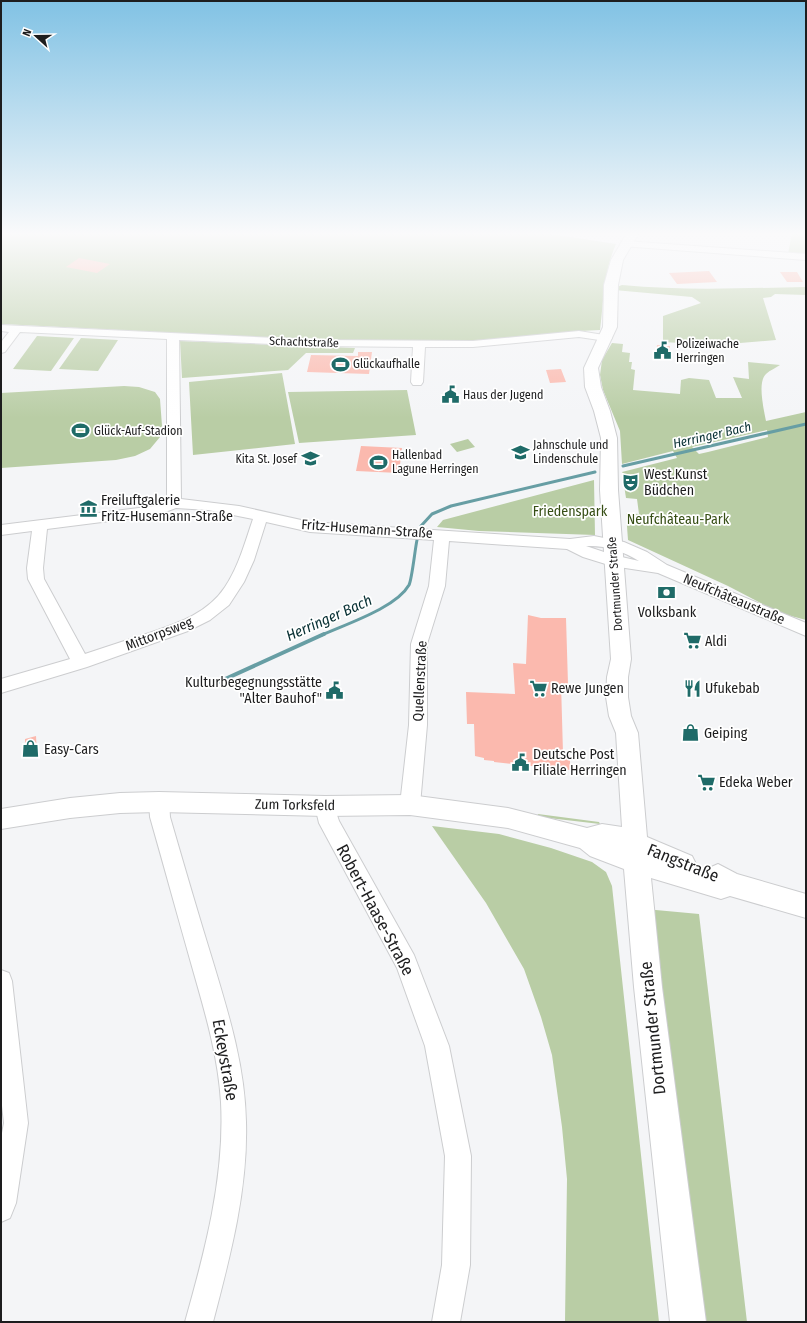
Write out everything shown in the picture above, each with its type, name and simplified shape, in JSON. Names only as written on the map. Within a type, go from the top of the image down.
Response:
[{"type":"main road","name":"Dortmunder Straße","points":[[611,295],[610,327],[606,338],[594,359],[592,380],[609,438],[608,483],[621,659],[617,674],[620,714],[622,723],[627,732],[648,986],[688,1322]]},
{"type":"main road","name":"Zum Torksfeld","points":[[1,819],[70,808],[120,803],[159,802],[325,806],[410,804],[508,818],[587,839],[599,848],[636,853]]},
{"type":"main road","name":"Fangstraße","points":[[636,853],[721,887],[730,884],[806,906]]},
{"type":"street","name":"Schachtstraße","points":[[1,328],[320,343],[473,344],[578,334],[606,338]]},
{"type":"street","points":[[1,350],[17,328]]},
{"type":"street","points":[[173,337],[174,500],[176,503]]},
{"type":"street","points":[[418,382],[419,344]]},
{"type":"street","name":"Fritz-Husemann-Straße","points":[[1,530],[158,510],[176,503],[219,507],[310,527],[570,544],[577,549],[613,552]]},
{"type":"street","name":"Mittorpsweg","points":[[1,686],[81,663],[182,627],[202,617],[222,602],[233,588],[242,572],[261,516]]},
{"type":"street","points":[[40,526],[35,568],[36,579],[81,663]]},
{"type":"street","name":"Quellenstraße","points":[[410,804],[418,725],[419,644],[437,586],[442,535]]},
{"type":"street","name":"Neufchâteaustraße","points":[[613,552],[637,566],[662,569],[806,630]]},
{"type":"street","name":"Eckeystraße","points":[[159,802],[160,817],[225,1039],[231,1077],[234,1122],[232,1170],[224,1219],[198,1322]]},
{"type":"street","name":"Robert-Haase-Straße","points":[[325,806],[329,823],[406,963],[437,1046],[458,1156],[456,1265],[446,1322]]},
{"type":"street","points":[[1,982],[8,1125],[3,1203],[1,1209]]},
{"type":"green space","points":[[1,295],[603,295],[600,330],[580,331],[519,339],[434,342],[317,340],[1,324]]},
{"type":"green space","points":[[667,295],[774,295],[771,297],[763,298],[776,340],[716,345],[663,342],[663,316],[701,303],[692,297]]},
{"type":"green space","points":[[37,336],[74,338],[51,371],[13,369]]},
{"type":"green space","points":[[81,338],[118,340],[98,371],[59,369]]},
{"type":"green space","points":[[180,341],[355,348],[353,353],[306,353],[288,370],[182,378]]},
{"type":"green space","name":"Neufchâteau-Park","points":[[612,343],[623,344],[622,352],[630,353],[629,362],[632,362],[631,369],[635,370],[633,390],[680,394],[681,380],[689,378],[709,380],[716,398],[742,398],[733,377],[749,379],[748,362],[780,365],[766,374],[763,378],[762,396],[766,421],[806,412],[806,620],[780,613],[728,586],[628,540],[626,513],[639,514],[637,499],[626,498],[622,472],[677,458],[673,451],[622,464],[620,431],[603,390],[600,375],[602,360]],"holes":[[[767,430],[768,437],[699,454],[692,447]]]},
{"type":"green space","points":[[282,373],[295,444],[193,455],[189,382]]},
{"type":"green space","name":"Glück-Auf-Stadion","points":[[124,386],[139,387],[155,392],[160,399],[162,426],[160,437],[150,449],[135,456],[116,460],[1,468],[1,393]]},
{"type":"green space","points":[[407,390],[416,435],[299,443],[288,392]]},
{"type":"green space","points":[[468,439],[475,447],[457,452],[450,444]]},
{"type":"green space","name":"Friedenspark","points":[[594,480],[595,535],[479,531],[437,527],[443,520]]},
{"type":"green space","points":[[538,814],[599,822],[600,824],[537,817]]},
{"type":"green space","points":[[432,826],[499,834],[551,848],[592,862],[606,872],[612,886],[659,1322],[565,1322],[567,1179],[562,1127],[552,1055],[541,1017],[524,969],[486,903]]},
{"type":"green space","points":[[645,909],[699,914],[747,1322],[700,1322]]},
{"type":"building","name":"Polizeiwache Herringen","points":[[657,345],[670,346],[670,357],[656,356]]},
{"type":"building","name":"Glückaufhalle","points":[[358,352],[372,352],[369,374],[307,372],[311,355],[358,356]]},
{"type":"building","points":[[561,369],[566,382],[550,383],[546,370]]},
{"type":"building","name":"Hallenbad Lagune Herringen","points":[[361,446],[402,448],[399,473],[356,471]]},
{"type":"building","name":"West.Kunst Büdchen","points":[[626,477],[635,478],[636,486],[627,486]]},
{"type":"building","name":"Rewe Jungen","points":[[528,615],[541,618],[566,618],[568,684],[561,683],[563,753],[570,753],[570,770],[494,762],[475,756],[474,724],[467,724],[466,692],[515,694],[513,663],[526,664]]},
{"type":"building","name":"Easy-Cars","points":[[36,736],[37,754],[25,757],[25,739]]},
{"type":"waterway","name":"Herringer Bach","points":[[623,466],[806,424]]},
{"type":"waterway","name":"Herringer Bach","points":[[421,526],[432,514],[451,506],[595,472]]},
{"type":"waterway","name":"Herringer Bach","points":[[322,635],[382,608],[403,593],[410,582],[417,540]]},
{"type":"waterway","name":"Herringer Bach","points":[[212,685],[324,634]]},
{"type":"place","name":"Polizeiwache Herringen","points":[[663,351]]},
{"type":"place","name":"Glückaufhalle","points":[[340,364]]},
{"type":"place","name":"Haus der Jugend","points":[[450,395]]},
{"type":"place","name":"Glück-Auf-Stadion","points":[[81,431]]},
{"type":"place","name":"Jahnschule und Lindenschule","points":[[520,452]]},
{"type":"place","name":"Kita St. Josef","points":[[310,459]]},
{"type":"place","name":"Hallenbad Lagune Herringen","points":[[379,462]]},
{"type":"place","name":"West.Kunst Büdchen","points":[[631,482]]},
{"type":"place","name":"Freiluftgalerie Fritz-Husemann-Straße","points":[[88,508]]},
{"type":"place","name":"Volksbank","points":[[667,592]]},
{"type":"place","name":"Aldi","points":[[692,641]]},
{"type":"place","name":"Rewe Jungen","points":[[538,688]]},
{"type":"place","name":"Ufukebab","points":[[692,688]]},
{"type":"place","name":"Kulturbegegnungsstätte \"Alter Bauhof\"","points":[[335,690]]},
{"type":"place","name":"Geiping","points":[[691,733]]},
{"type":"place","name":"Easy-Cars","points":[[31,749]]},
{"type":"place","name":"Deutsche Post Filiale Herringen","points":[[520,762]]},
{"type":"place","name":"Edeka Weber","points":[[706,782]]}]
